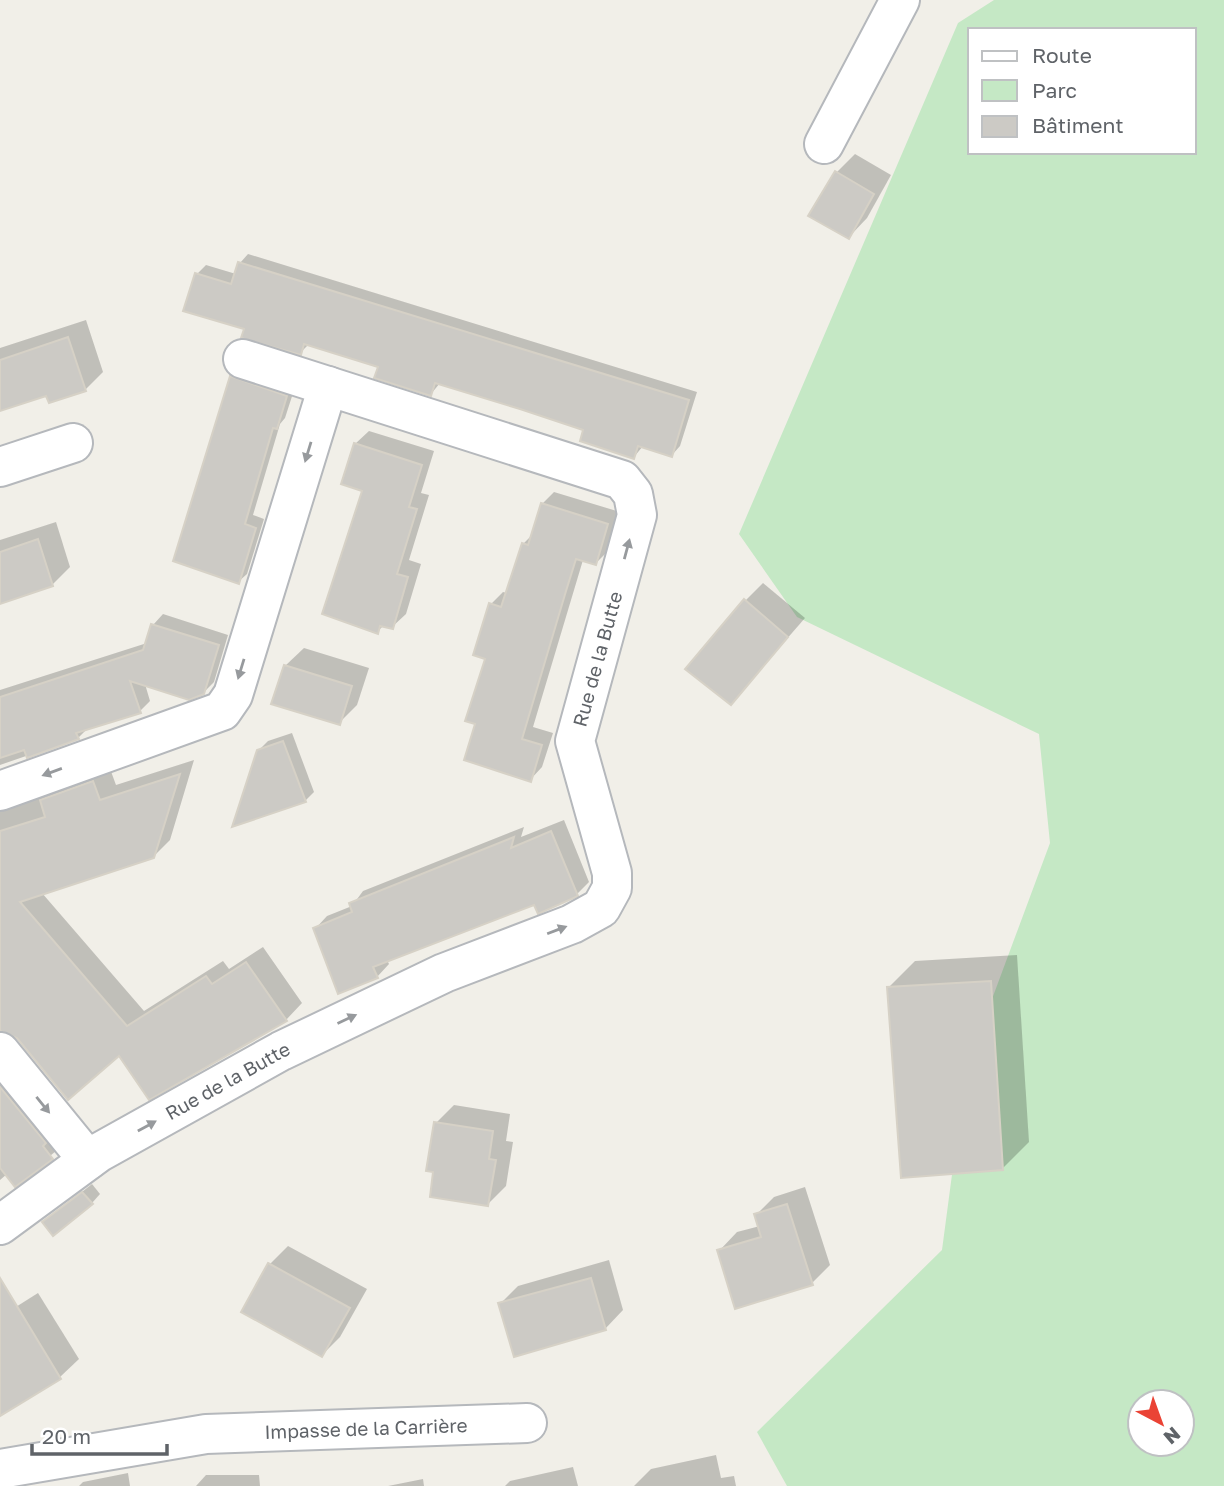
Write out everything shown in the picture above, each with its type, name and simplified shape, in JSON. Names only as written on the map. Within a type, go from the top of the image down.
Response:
[{"type":"street","points":[[824,144],[900,0]]},
{"type":"street","name":"Rue de la Butte","points":[[0,1225],[88,1160],[281,1051],[444,973],[572,924],[601,908],[612,887],[612,873],[575,741],[637,515],[633,494],[622,480],[243,359]]},
{"type":"street","points":[[0,791],[222,711],[233,695],[328,386]]},
{"type":"street","points":[[0,467],[73,443]]},
{"type":"street","points":[[0,1052],[88,1160]]},
{"type":"street","name":"Impasse de la Carrière","points":[[0,1469],[206,1434],[527,1423]]},
{"type":"green space","points":[[994,0],[1224,0],[1224,1486],[787,1486],[757,1432],[942,1250],[966,1069],[1050,843],[1039,734],[797,617],[739,534],[958,23]]},
{"type":"building","points":[[835,171],[874,194],[849,239],[808,216]]},
{"type":"building","points":[[238,262],[689,400],[672,457],[638,446],[634,459],[580,441],[583,430],[520,409],[435,383],[431,396],[374,378],[378,367],[304,344],[301,355],[241,338],[244,329],[183,311],[195,273],[231,284]]},
{"type":"building","points":[[68,337],[86,391],[49,403],[46,396],[0,411],[0,360]]},
{"type":"building","points":[[230,376],[287,396],[277,429],[273,428],[245,524],[256,528],[239,584],[173,561]]},
{"type":"building","points":[[354,443],[422,465],[409,507],[417,509],[397,574],[408,577],[393,629],[380,626],[378,634],[322,614],[362,491],[341,484]]},
{"type":"building","points":[[541,503],[608,524],[596,565],[576,559],[566,591],[522,739],[542,745],[531,782],[464,760],[475,724],[465,721],[485,659],[473,655],[489,603],[501,607],[522,543],[528,545]]},
{"type":"building","points":[[38,539],[53,586],[0,604],[0,552]]},
{"type":"building","points":[[744,599],[788,637],[731,705],[685,669]]},
{"type":"building","points":[[151,624],[219,645],[204,694],[189,700],[130,681],[141,713],[76,733],[79,739],[27,758],[24,750],[0,758],[0,697],[143,650]]},
{"type":"building","points":[[284,665],[352,686],[340,725],[271,704]]},
{"type":"building","points":[[283,741],[306,802],[232,827],[257,750]]},
{"type":"building","points":[[180,774],[154,858],[20,902],[127,1026],[206,976],[212,984],[246,962],[287,1021],[149,1100],[119,1056],[68,1100],[17,1038],[0,1031],[0,831],[45,817],[40,800],[93,781],[100,800]]},
{"type":"building","points":[[551,831],[578,896],[538,914],[534,905],[373,967],[378,978],[338,994],[313,928],[352,912],[349,903],[514,837],[511,848]]},
{"type":"building","points":[[991,981],[1003,1170],[901,1178],[887,987]]},
{"type":"building","points":[[0,1087],[46,1143],[43,1146],[53,1159],[15,1187],[0,1168]]},
{"type":"building","points":[[434,1122],[493,1131],[489,1159],[496,1160],[488,1206],[430,1197],[433,1172],[426,1171]]},
{"type":"building","points":[[82,1192],[93,1204],[53,1236],[42,1222]]},
{"type":"building","points":[[787,1204],[813,1285],[735,1309],[717,1250],[761,1237],[754,1214]]},
{"type":"building","points":[[268,1263],[350,1308],[322,1357],[241,1312]]},
{"type":"building","points":[[0,1278],[61,1379],[0,1416]]},
{"type":"building","points":[[591,1278],[606,1330],[514,1357],[498,1303]]}]
